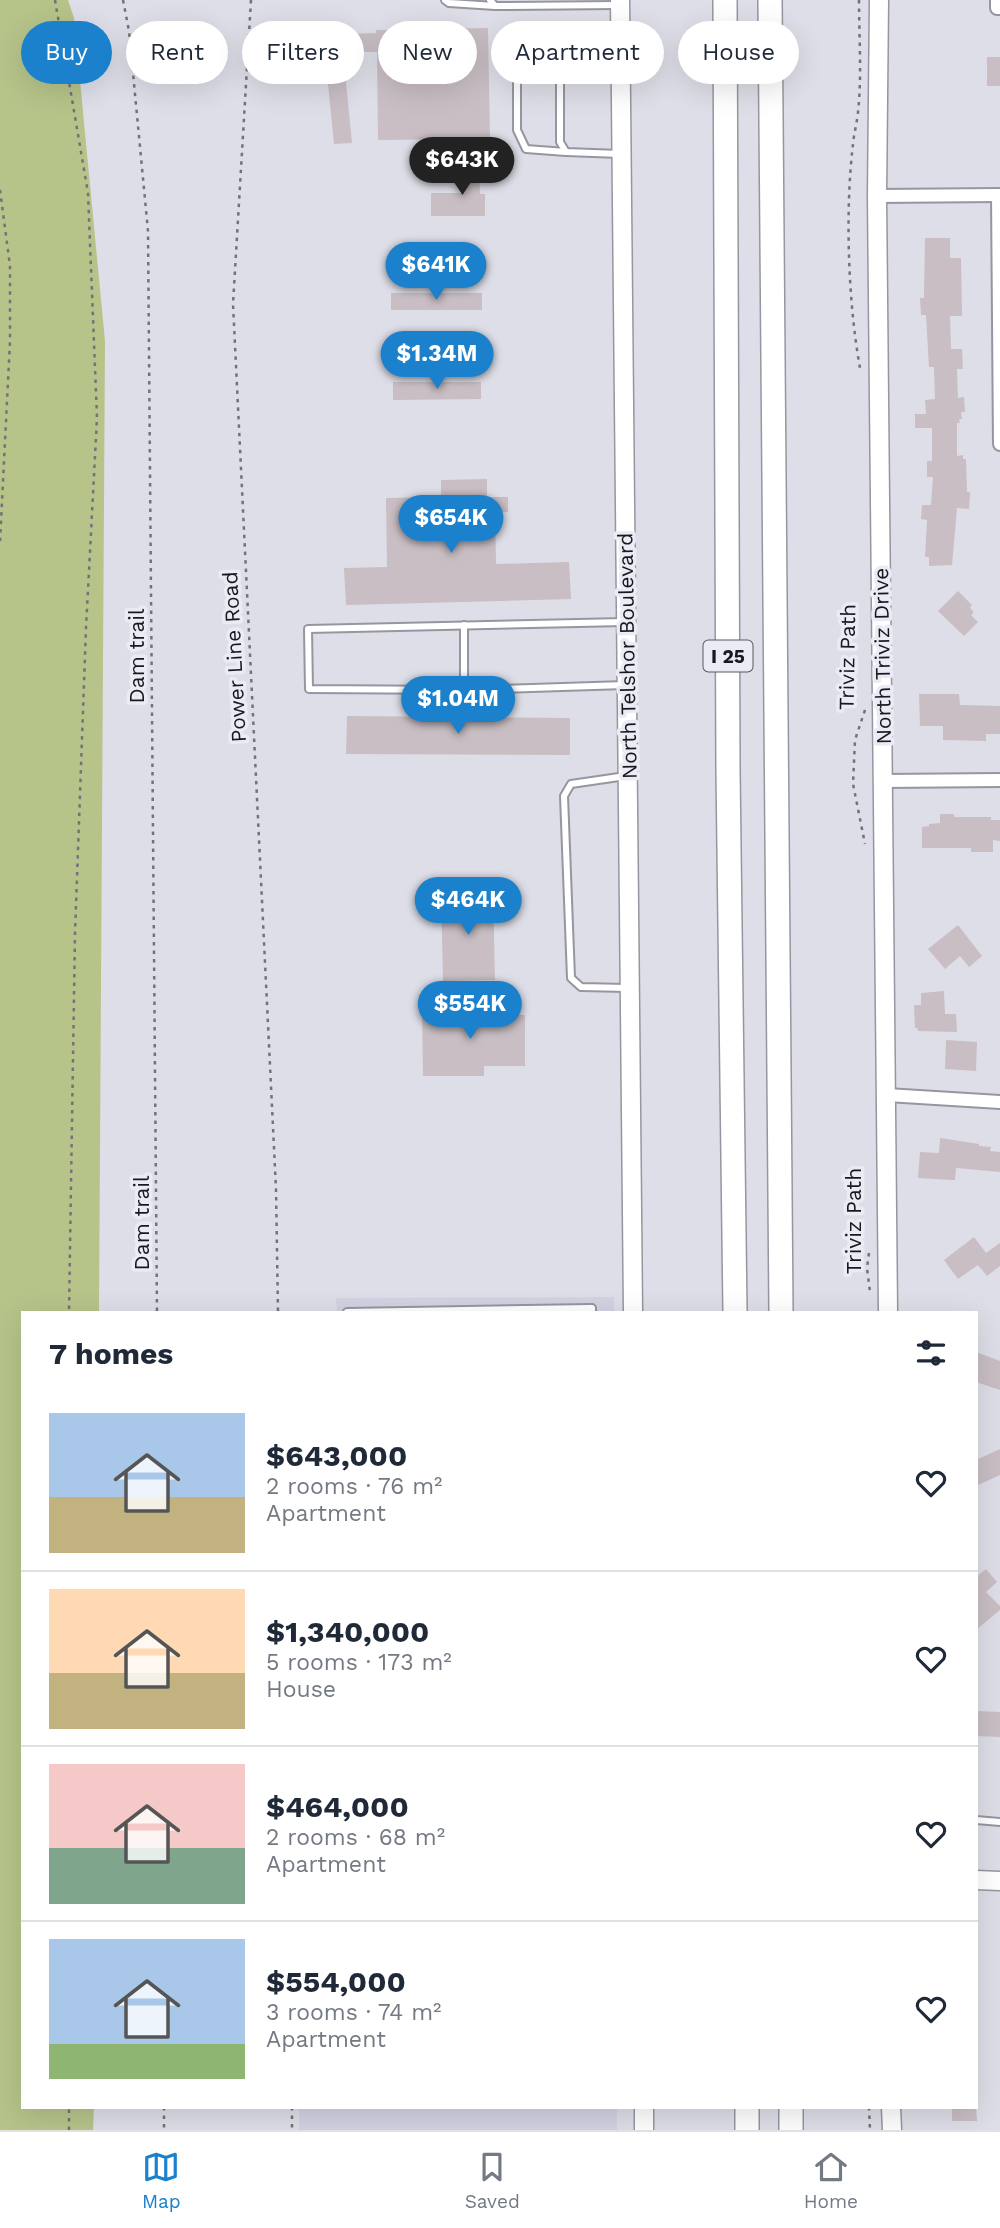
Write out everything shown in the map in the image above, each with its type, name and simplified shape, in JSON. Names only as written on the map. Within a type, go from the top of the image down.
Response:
[{"type":"highway","name":"I 25","points":[[725,0],[728,756],[735,1311]]},
{"type":"highway","name":"I 25","points":[[771,0],[781,1311]]},
{"type":"highway","points":[[747,2109],[747,2130]]},
{"type":"highway","points":[[791,2109],[791,2130]]},
{"type":"main road","name":"North Triviz Drive","points":[[879,0],[877,196],[888,1311]]},
{"type":"main road","name":"North Telshor Boulevard","points":[[620,2],[620,21]]},
{"type":"main road","name":"North Telshor Boulevard","points":[[621,84],[633,1311]]},
{"type":"main road","points":[[978,1880],[1000,1881]]},
{"type":"main road","points":[[644,2109],[644,2130]]},
{"type":"main road","points":[[891,2109],[892,2130]]},
{"type":"street","points":[[877,196],[999,195],[1000,444]]},
{"type":"street","points":[[883,781],[1000,780]]},
{"type":"street","points":[[887,1095],[1000,1102]]},
{"type":"lane","points":[[445,0],[449,3],[620,2]]},
{"type":"lane","points":[[516,84],[517,130],[526,149],[622,154]]},
{"type":"lane","points":[[560,84],[560,142],[566,152]]},
{"type":"lane","points":[[626,621],[308,629],[309,689],[464,690],[627,685]]},
{"type":"lane","points":[[464,625],[464,690]]},
{"type":"lane","points":[[628,776],[571,784],[564,796],[571,978],[581,987],[630,989]]},
{"type":"lane","points":[[396,1311],[592,1307],[592,1311]]},
{"type":"lane","points":[[978,1820],[1000,1822]]},
{"type":"path","points":[[55,0],[88,193],[97,418],[75,933],[69,1311]]},
{"type":"path","name":"Dam trail","points":[[123,0],[129,31],[148,231],[157,1311]]},
{"type":"path","name":"Power Line Road","points":[[251,0],[233,304],[276,1189],[278,1311]]},
{"type":"path","points":[[859,0],[860,81],[850,181],[849,240],[856,344],[862,379]]},
{"type":"path","points":[[0,191],[10,267],[10,341],[0,542]]},
{"type":"path","name":"Triviz Path","points":[[865,844],[853,784],[855,740],[866,705]]},
{"type":"path","name":"Triviz Path","points":[[870,1249],[867,1268],[870,1294]]},
{"type":"path","points":[[69,2109],[69,2130]]},
{"type":"path","points":[[164,2109],[164,2130]]},
{"type":"path","points":[[292,2109],[292,2130]]},
{"type":"path","points":[[869,2109],[870,2130]]},
{"type":"shaded area","points":[[614,1297],[614,1311],[337,1311],[336,1298]]},
{"type":"shaded area","points":[[299,2109],[617,2109],[617,2130],[299,2130]]},
{"type":"green space","points":[[0,0],[68,0],[74,18],[74,21],[21,21],[21,84],[80,84],[105,341],[99,1311],[21,1311],[21,2109],[94,2109],[93,2130],[0,2130]]},
{"type":"building","points":[[477,28],[488,28],[490,139],[378,140],[377,52],[364,52],[364,33],[376,33],[378,30],[378,84],[477,84]]},
{"type":"building","points":[[987,57],[1000,57],[1000,86],[987,86]]},
{"type":"building","points":[[328,84],[346,84],[352,143],[334,144]]},
{"type":"building","points":[[460,164],[479,164],[480,194],[485,194],[485,216],[431,216],[431,193],[461,193]]},
{"type":"building","points":[[925,238],[950,238],[950,258],[961,258],[962,316],[950,316],[951,349],[962,349],[963,369],[957,369],[958,398],[964,397],[965,412],[961,412],[962,419],[957,423],[957,456],[963,455],[963,459],[966,459],[967,492],[970,492],[969,509],[957,508],[952,565],[929,566],[929,557],[925,557],[927,520],[921,519],[922,505],[931,505],[933,477],[927,477],[927,461],[932,461],[932,428],[915,428],[915,414],[926,414],[925,400],[935,399],[934,367],[929,367],[926,315],[921,315],[920,298],[924,298]]},
{"type":"building","points":[[391,293],[482,293],[482,310],[391,310]]},
{"type":"building","points":[[392,338],[481,339],[481,356],[392,355]]},
{"type":"building","points":[[393,382],[481,382],[481,399],[393,400]]},
{"type":"building","points":[[487,479],[487,497],[508,497],[508,512],[495,512],[496,564],[569,562],[571,599],[346,605],[344,568],[387,567],[386,498],[441,497],[441,480]]},
{"type":"building","points":[[958,591],[972,605],[970,608],[974,612],[971,615],[978,622],[964,636],[938,611]]},
{"type":"building","points":[[919,694],[959,694],[960,705],[1000,706],[1000,734],[986,734],[986,741],[943,740],[943,726],[920,726]]},
{"type":"building","points":[[347,716],[570,718],[570,755],[346,754]]},
{"type":"building","points":[[940,814],[1000,820],[1000,841],[993,840],[993,852],[971,852],[971,848],[922,848],[922,827],[940,823]]},
{"type":"building","points":[[493,892],[495,980],[443,981],[441,893]]},
{"type":"building","points":[[958,925],[982,956],[969,967],[960,956],[945,969],[928,949]]},
{"type":"building","points":[[944,991],[945,1014],[956,1014],[957,1032],[918,1031],[915,1028],[914,1005],[921,1005],[921,993]]},
{"type":"building","points":[[482,1005],[482,1015],[525,1015],[525,1066],[484,1066],[484,1076],[423,1076],[422,1006]]},
{"type":"building","points":[[946,1040],[977,1042],[976,1071],[945,1069]]},
{"type":"building","points":[[940,1138],[979,1144],[991,1147],[990,1151],[1000,1152],[1000,1172],[956,1168],[955,1180],[918,1178],[920,1152],[939,1153]]},
{"type":"building","points":[[974,1237],[986,1253],[1000,1243],[1000,1266],[987,1276],[978,1265],[958,1279],[944,1260]]},
{"type":"building","points":[[978,1353],[1000,1361],[1000,1390],[978,1383]]},
{"type":"building","points":[[1000,1449],[1000,1475],[978,1485],[978,1459]]},
{"type":"building","points":[[986,1569],[997,1582],[986,1592],[1000,1606],[1000,1610],[978,1628],[978,1575]]},
{"type":"building","points":[[978,1711],[1000,1712],[1000,1737],[978,1736]]},
{"type":"building","points":[[952,2109],[976,2109],[977,2121],[952,2121]]}]
